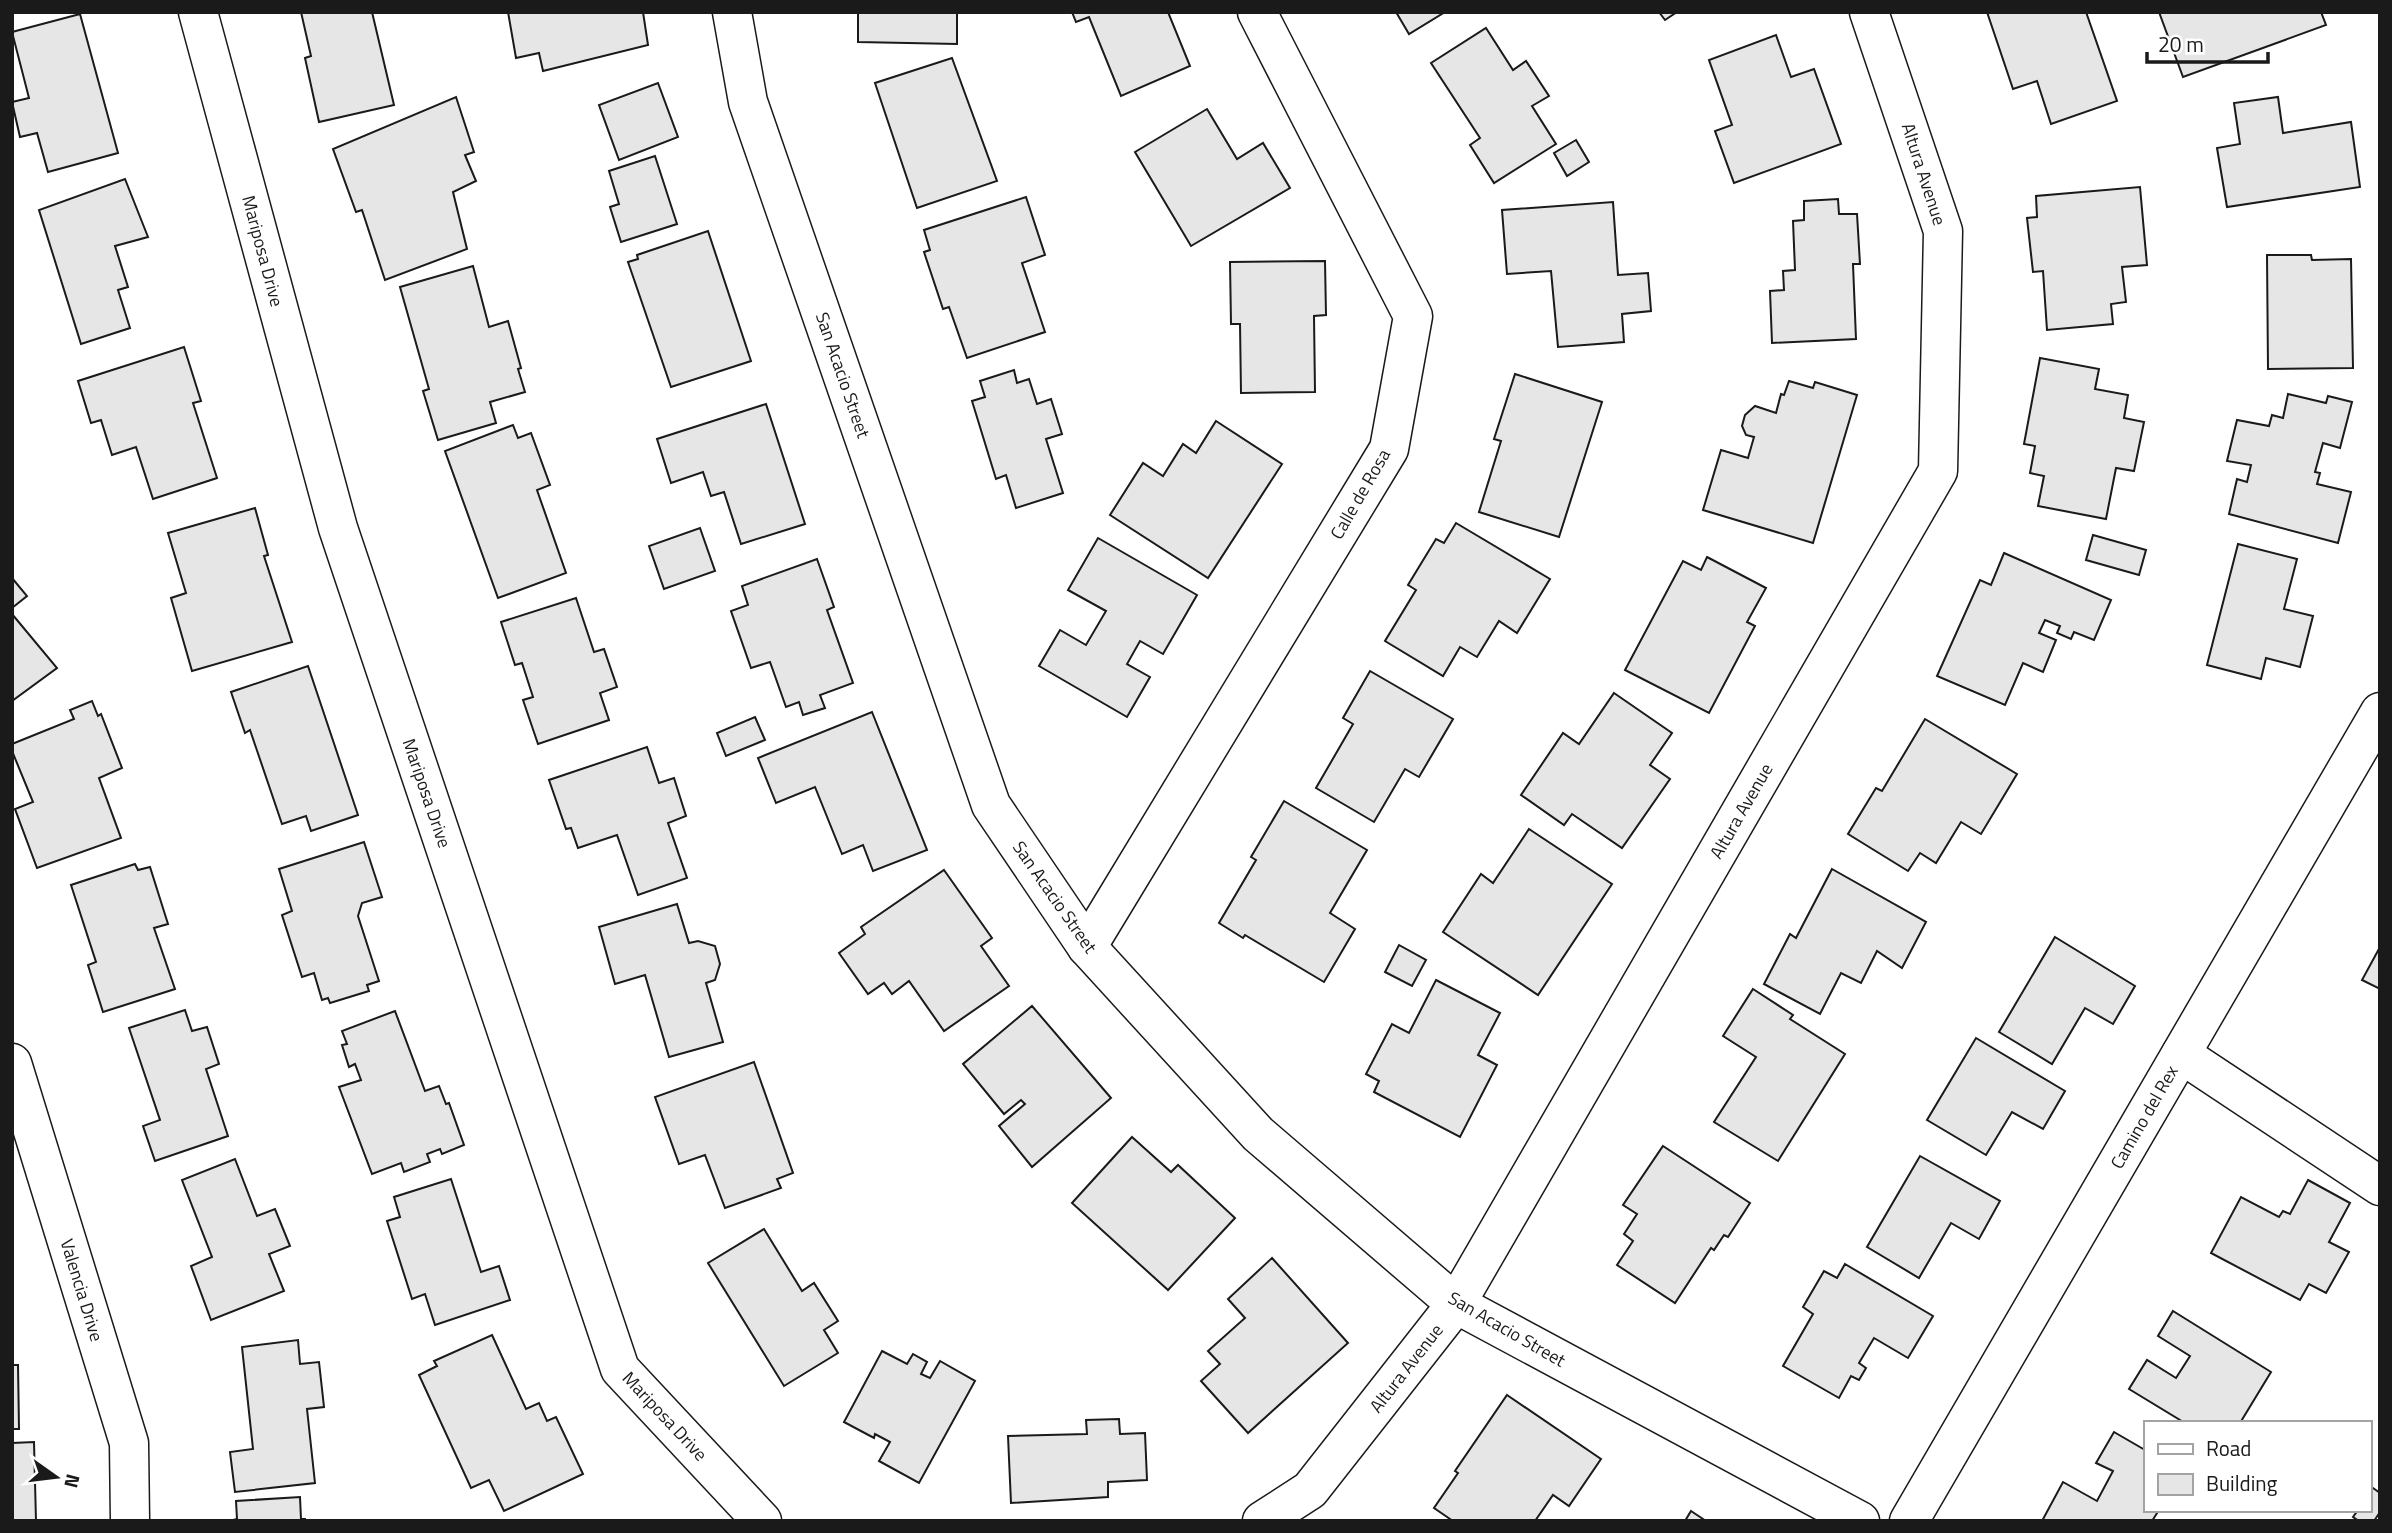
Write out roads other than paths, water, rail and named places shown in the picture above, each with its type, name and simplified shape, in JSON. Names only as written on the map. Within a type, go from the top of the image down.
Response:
[{"type":"street","name":"Mariposa Drive","points":[[198,12],[338,527],[620,1369],[762,1521]]},
{"type":"street","name":"San Acacio Street","points":[[732,12],[748,102],[991,805],[1087,947],[1258,1134],[1456,1304],[1860,1521]]},
{"type":"street","name":"Calle de Rosa","points":[[1087,947],[1389,449],[1413,316],[1257,12]]},
{"type":"street","name":"Altura Avenue","points":[[1262,1521],[1310,1490],[1456,1304],[1938,471],[1943,231],[1869,12]]},
{"type":"street","name":"Camino del Rex","points":[[1909,1521],[2380,712]]},
{"type":"street","points":[[2181,1054],[2380,1186]]},
{"type":"street","name":"Valencia Drive","points":[[12,1063],[129,1443],[130,1521]]}]
